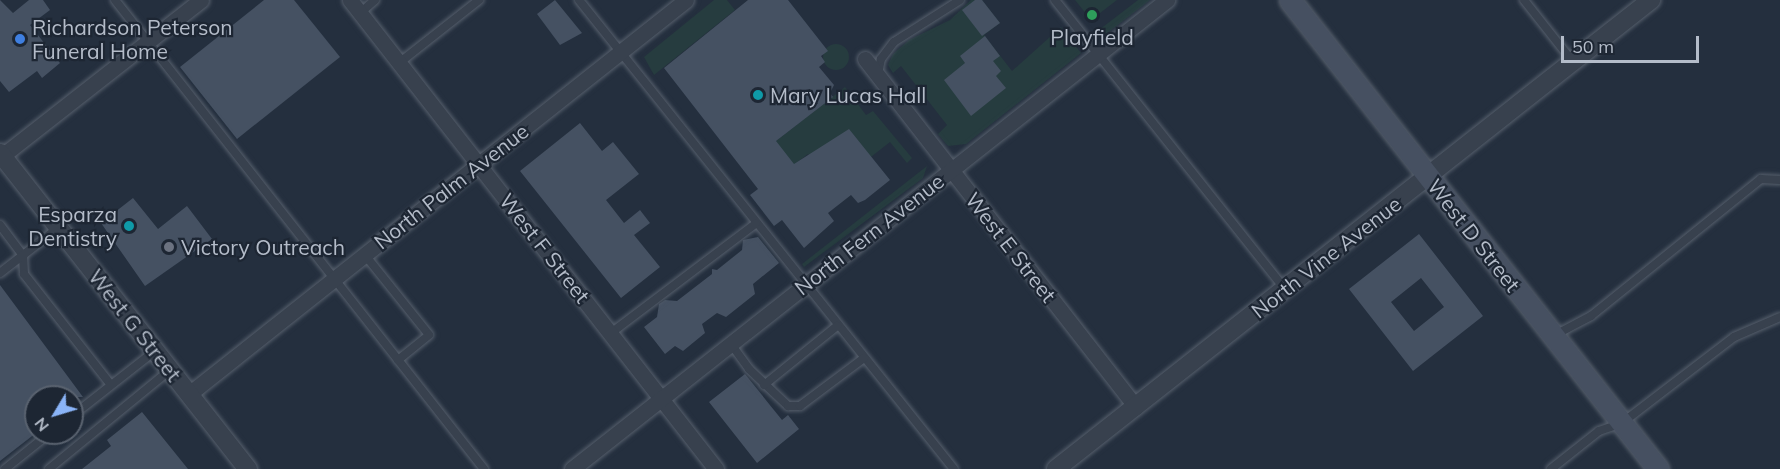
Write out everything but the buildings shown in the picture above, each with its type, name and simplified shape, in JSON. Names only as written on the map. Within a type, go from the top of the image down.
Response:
[{"type":"main road","name":"West D Street","points":[[1290,0],[1658,469]]},
{"type":"street","points":[[1,155],[201,0]]},
{"type":"street","name":"West F Street","points":[[350,0],[716,469]]},
{"type":"street","name":"North Palm Avenue","points":[[189,394],[686,0]]},
{"type":"street","name":"North Fern Avenue","points":[[572,469],[1167,0]]},
{"type":"street","name":"North Vine Avenue","points":[[1056,469],[1652,0]]},
{"type":"street","name":"West E Street","points":[[865,59],[1136,407]]},
{"type":"street","name":"West G Street","points":[[1,155],[248,469]]},
{"type":"lane","points":[[115,0],[484,469]]},
{"type":"lane","points":[[360,13],[375,0]]},
{"type":"lane","points":[[399,63],[479,0]]},
{"type":"lane","points":[[579,0],[755,224],[954,469]]},
{"type":"lane","points":[[877,75],[881,59],[894,42],[960,0]]},
{"type":"lane","points":[[1055,0],[1285,289]]},
{"type":"lane","points":[[1524,0],[1573,62]]},
{"type":"lane","points":[[1553,336],[1591,316],[1761,179],[1780,180]]},
{"type":"lane","points":[[611,333],[755,224]]},
{"type":"lane","points":[[0,225],[23,255],[24,273],[111,385]]},
{"type":"lane","points":[[0,273],[58,228]]},
{"type":"lane","points":[[364,255],[429,335],[398,360]]},
{"type":"lane","points":[[1551,469],[1599,430],[1622,423],[1734,337],[1780,317]]},
{"type":"lane","points":[[764,385],[837,326]]},
{"type":"lane","points":[[731,344],[764,385],[788,406],[800,406],[864,358]]},
{"type":"lane","points":[[84,406],[155,351]]},
{"type":"lane","points":[[49,469],[170,370]]},
{"type":"lane","points":[[5,469],[35,445]]},
{"type":"green space","points":[[714,0],[727,0],[735,10],[654,75],[644,57]]},
{"type":"green space","points":[[971,0],[982,0],[1000,23],[984,35],[1012,71],[1061,27],[1081,53],[966,144],[948,146],[938,134],[947,125],[901,66],[893,73],[888,65],[893,54],[909,40],[950,20]]},
{"type":"green space","name":"Playfield","points":[[1075,0],[1117,0],[1091,20]]},
{"type":"green space","points":[[1138,0],[1150,0],[1106,34],[1095,33]]},
{"type":"green space","points":[[836,44],[845,48],[849,57],[845,66],[836,70],[827,66],[823,57],[827,48]]},
{"type":"green space","points":[[845,87],[866,115],[873,111],[912,158],[907,163],[890,142],[844,178],[830,182],[808,154],[783,173],[776,141]]},
{"type":"green space","points":[[927,166],[923,178],[804,267],[802,264]]},
{"type":"place","name":"Playfield","points":[[1092,15]]},
{"type":"place","name":"Richardson Peterson Funeral Home","points":[[20,39]]},
{"type":"place","name":"Mary Lucas Hall","points":[[758,95]]},
{"type":"place","name":"Esparza Dentistry","points":[[129,226]]},
{"type":"place","name":"Victory Outreach","points":[[169,247]]}]
